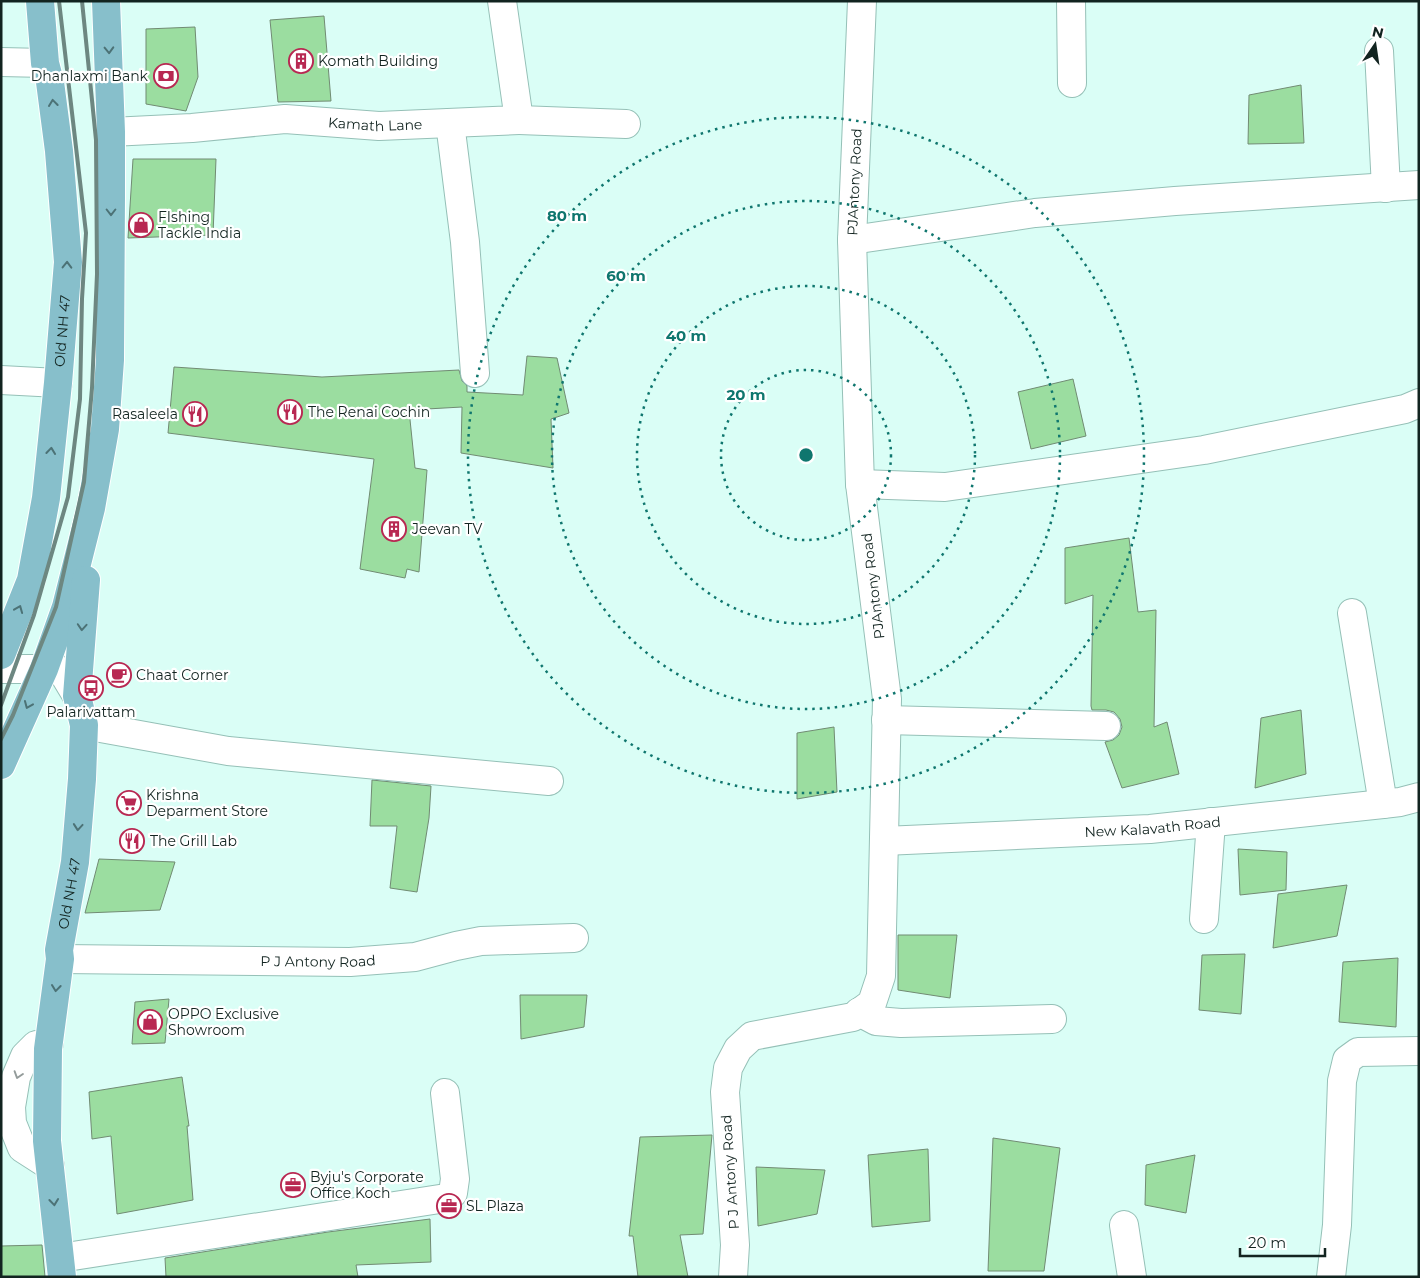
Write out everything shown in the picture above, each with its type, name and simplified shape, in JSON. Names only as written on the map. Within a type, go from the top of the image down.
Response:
[{"type":"main road","name":"Old NH 47","points":[[1,655],[31,580],[46,498],[68,262],[59,151],[50,82],[45,63],[40,1]]},
{"type":"main road","name":"Old NH 47","points":[[1,765],[44,669],[66,607],[91,508],[105,429],[110,360],[111,132],[106,1]]},
{"type":"main road","name":"Old NH 47","points":[[61,1268],[47,1141],[49,1043],[60,959],[59,950],[75,862],[82,778],[84,725],[77,696],[91,508]]},
{"type":"street","points":[[502,1],[519,120]]},
{"type":"street","name":"PJAntony Road","points":[[728,1068],[738,1049],[752,1036],[853,1017],[872,1003],[881,976],[887,699],[860,484],[852,240],[862,1]]},
{"type":"street","points":[[1071,1],[1072,83]]},
{"type":"street","points":[[1379,51],[1386,188]]},
{"type":"street","points":[[1,62],[45,63]]},
{"type":"street","name":"Kamath Lane","points":[[111,132],[192,128],[285,119],[379,126],[519,120],[626,124]]},
{"type":"street","points":[[450,123],[465,242],[475,373]]},
{"type":"street","points":[[852,240],[1035,214],[1175,201],[1419,186]]},
{"type":"street","points":[[1,380],[58,383]]},
{"type":"street","points":[[860,484],[945,487],[1184,453],[1405,409],[1419,403]]},
{"type":"street","points":[[1352,613],[1383,804]]},
{"type":"street","points":[[1,669],[62,671],[77,696]]},
{"type":"street","points":[[886,720],[1106,726]]},
{"type":"street","points":[[84,725],[228,751],[550,781]]},
{"type":"street","name":"New Kalavath Road","points":[[884,841],[1150,829],[1400,802],[1419,797]]},
{"type":"street","points":[[1204,920],[1212,822]]},
{"type":"street","name":"P J Antony Road","points":[[60,959],[350,962],[415,957],[482,941],[574,938]]},
{"type":"street","points":[[859,1012],[876,1020],[901,1024],[1052,1019]]},
{"type":"street","points":[[49,1043],[36,1046],[25,1056],[16,1078],[11,1108],[12,1123],[10,1134],[22,1148],[50,1166]]},
{"type":"street","points":[[1331,1277],[1337,1225],[1342,1081],[1346,1060],[1358,1052],[1419,1051]]},
{"type":"street","name":"P J Antony Road","points":[[728,1068],[725,1092],[735,1245],[734,1277]]},
{"type":"street","points":[[61,1268],[446,1198],[454,1193],[455,1179],[445,1093]]},
{"type":"street","points":[[1124,1225],[1132,1277]]},
{"type":"building","name":"Komath Building","points":[[324,16],[331,101],[278,102],[270,20]]},
{"type":"building","name":"Dhanlaxmi Bank","points":[[195,27],[198,77],[186,111],[146,104],[146,29]]},
{"type":"building","points":[[1301,85],[1304,143],[1248,144],[1249,95]]},
{"type":"building","points":[[133,159],[216,159],[213,235],[128,238]]},
{"type":"building","name":"The Renai Cochin","points":[[527,356],[557,358],[569,413],[551,419],[553,468],[461,453],[462,407],[409,410],[415,468],[427,470],[419,572],[407,569],[405,578],[360,569],[374,459],[168,433],[174,367],[322,377],[459,370],[462,381],[467,386],[467,392],[523,395]]},
{"type":"building","points":[[1073,379],[1086,436],[1031,449],[1018,392]]},
{"type":"building","points":[[1129,538],[1138,612],[1156,610],[1154,727],[1167,722],[1179,774],[1122,788],[1105,742],[1113,740],[1119,735],[1122,727],[1120,719],[1114,712],[1092,710],[1091,706],[1093,595],[1065,604],[1065,548]]},
{"type":"building","points":[[1301,710],[1306,774],[1255,788],[1261,718]]},
{"type":"building","points":[[834,727],[837,792],[797,799],[797,733]]},
{"type":"building","points":[[372,780],[431,786],[429,818],[417,892],[390,888],[397,826],[370,826]]},
{"type":"building","points":[[1238,849],[1287,852],[1286,890],[1240,895]]},
{"type":"building","points":[[99,859],[175,862],[160,910],[85,913]]},
{"type":"building","points":[[1347,885],[1337,936],[1273,948],[1278,894]]},
{"type":"building","points":[[898,935],[957,935],[950,998],[898,990]]},
{"type":"building","points":[[1245,954],[1241,1014],[1199,1010],[1202,955]]},
{"type":"building","points":[[1398,958],[1396,1027],[1339,1022],[1343,962]]},
{"type":"building","points":[[520,995],[587,995],[584,1027],[521,1039]]},
{"type":"building","name":"OPPO Exclusive Showroom","points":[[169,999],[165,1043],[132,1044],[135,1002]]},
{"type":"building","points":[[182,1077],[189,1126],[187,1126],[193,1200],[117,1214],[111,1136],[92,1139],[89,1092]]},
{"type":"building","points":[[712,1135],[703,1234],[680,1235],[688,1277],[638,1277],[633,1236],[629,1236],[640,1137]]},
{"type":"building","points":[[993,1138],[1060,1148],[1044,1271],[988,1271]]},
{"type":"building","points":[[928,1149],[930,1221],[872,1227],[868,1155]]},
{"type":"building","points":[[1195,1155],[1186,1213],[1145,1205],[1146,1165]]},
{"type":"building","points":[[756,1167],[825,1170],[817,1214],[758,1226]]},
{"type":"building","points":[[430,1219],[431,1262],[356,1265],[358,1277],[166,1277],[165,1258],[328,1232]]},
{"type":"building","points":[[42,1245],[45,1277],[1,1277],[1,1246]]},
{"type":"railway","points":[[1,705],[34,615],[68,497],[80,399],[82,299],[86,233],[59,1]]},
{"type":"railway","points":[[1,739],[13,715],[56,607],[84,482],[92,388],[97,274],[96,140],[82,1]]},
{"type":"place","name":"Komath Building","points":[[301,61]]},
{"type":"place","name":"Dhanlaxmi Bank","points":[[166,76]]},
{"type":"place","name":"FIshing Tackle India","points":[[141,225]]},
{"type":"place","name":"The Renai Cochin","points":[[290,412]]},
{"type":"place","name":"Rasaleela","points":[[195,414]]},
{"type":"place","name":"Jeevan TV","points":[[394,529]]},
{"type":"place","name":"Chaat Corner","points":[[119,675]]},
{"type":"place","name":"Palarivattam","points":[[91,688]]},
{"type":"place","name":"Krishna Deparment Store","points":[[129,803]]},
{"type":"place","name":"The Grill Lab","points":[[132,841]]},
{"type":"place","name":"OPPO Exclusive Showroom","points":[[150,1022]]},
{"type":"place","name":"Byju's Corporate Office Koch","points":[[293,1185]]},
{"type":"place","name":"SL Plaza","points":[[449,1206]]}]
